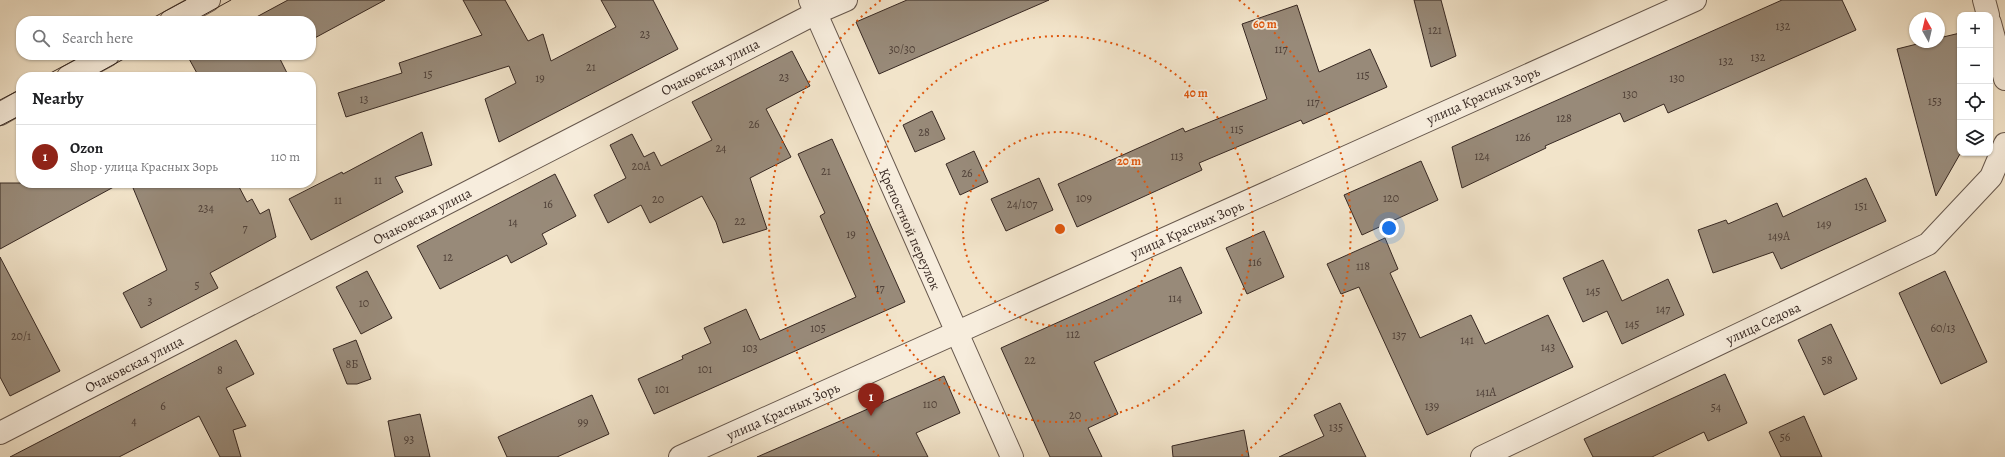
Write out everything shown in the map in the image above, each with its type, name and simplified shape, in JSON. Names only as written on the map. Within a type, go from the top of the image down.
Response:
[{"type":"street","points":[[180,16],[209,0]]},
{"type":"street","name":"Очаковская улица","points":[[0,433],[813,7],[846,0]]},
{"type":"street","name":"улица Красных Зорь","points":[[680,457],[1695,0]]},
{"type":"street","points":[[1984,0],[1987,12]]},
{"type":"street","name":"Крепостной переулок","points":[[813,7],[1012,457]]},
{"type":"street","points":[[1993,35],[2005,79]]},
{"type":"street","points":[[77,72],[99,60]]},
{"type":"street","points":[[0,114],[16,105]]},
{"type":"street","name":"улица Седова","points":[[1482,457],[1928,244],[1991,177],[2005,144]]},
{"type":"building","points":[[288,0],[385,0],[316,37],[316,16],[258,16]]},
{"type":"building","points":[[463,0],[505,0],[528,41],[543,34],[551,61],[616,27],[601,0],[653,0],[678,49],[499,142],[485,99],[516,83],[509,66],[346,117],[338,93],[402,73],[399,63],[482,35]]},
{"type":"building","points":[[907,0],[1049,0],[879,74],[856,22]]},
{"type":"building","points":[[1414,0],[1441,0],[1456,56],[1431,67]]},
{"type":"building","points":[[1782,0],[1842,0],[1856,30],[1668,113],[1664,104],[1624,122],[1620,113],[1545,146],[1546,148],[1462,188],[1452,147]]},
{"type":"building","points":[[1297,5],[1319,72],[1370,49],[1387,87],[1303,124],[1301,120],[1199,163],[1202,170],[1077,227],[1058,184],[1183,128],[1185,132],[1267,99],[1242,24]]},
{"type":"building","points":[[1957,34],[1957,156],[1959,156],[1936,196],[1897,49],[1909,46],[1909,48],[1945,48],[1945,37]]},
{"type":"building","points":[[792,51],[810,86],[766,109],[791,157],[750,178],[767,229],[723,243],[716,222],[702,196],[650,223],[641,205],[608,223],[594,195],[626,178],[610,145],[632,134],[644,157],[654,152],[661,166],[712,140],[692,102]]},
{"type":"building","points":[[190,60],[280,60],[286,72],[196,72]]},
{"type":"building","points":[[932,111],[945,139],[915,152],[903,125]]},
{"type":"building","points":[[422,132],[432,165],[395,177],[403,192],[311,240],[289,199],[311,188],[316,188],[316,185],[342,172],[343,174]]},
{"type":"building","points":[[832,139],[905,302],[654,414],[638,379],[683,359],[682,356],[711,343],[704,328],[746,309],[760,340],[856,297],[820,216],[825,213],[798,154]]},
{"type":"building","points":[[974,151],[988,182],[960,195],[946,164]]},
{"type":"building","points":[[1421,161],[1438,200],[1362,235],[1344,195]]},
{"type":"building","points":[[555,174],[576,216],[542,234],[547,244],[511,263],[507,255],[440,289],[417,246]]},
{"type":"building","points":[[1039,178],[1053,210],[1006,231],[991,199]]},
{"type":"building","points":[[1866,178],[1886,221],[1781,269],[1773,252],[1713,273],[1698,230],[1726,220],[1728,224],[1777,203],[1783,217]]},
{"type":"building","points":[[0,183],[16,183],[16,188],[112,188],[0,249]]},
{"type":"building","points":[[133,188],[240,188],[247,202],[252,199],[260,214],[269,209],[276,237],[210,273],[218,288],[141,328],[123,293],[167,270]]},
{"type":"building","points":[[1264,231],[1284,277],[1247,294],[1226,248]]},
{"type":"building","points":[[1385,238],[1398,269],[1390,273],[1420,338],[1471,315],[1485,344],[1548,315],[1573,367],[1427,435],[1359,287],[1341,294],[1327,264]]},
{"type":"building","points":[[0,257],[60,371],[10,396],[0,377]]},
{"type":"building","points":[[1603,260],[1622,301],[1668,279],[1684,315],[1622,344],[1607,311],[1583,322],[1563,278]]},
{"type":"building","points":[[1181,267],[1202,313],[1094,362],[1118,414],[1088,428],[1102,457],[1050,457],[1001,348]]},
{"type":"building","points":[[367,271],[392,318],[361,334],[336,287]]},
{"type":"building","points":[[1945,271],[1987,362],[1941,384],[1899,293]]},
{"type":"building","points":[[1831,324],[1857,379],[1824,395],[1798,340]]},
{"type":"building","points":[[236,340],[254,374],[226,388],[246,426],[233,430],[241,457],[220,457],[199,416],[119,457],[10,457]]},
{"type":"building","points":[[356,340],[371,379],[357,384],[347,384],[333,349]]},
{"type":"building","points":[[1725,374],[1747,423],[1708,441],[1704,432],[1652,457],[1593,457],[1584,439]]},
{"type":"building","points":[[944,376],[960,413],[916,433],[928,457],[757,457]]},
{"type":"building","points":[[592,395],[609,434],[557,457],[507,457],[498,437]]},
{"type":"building","points":[[1340,403],[1366,457],[1279,457],[1324,436],[1314,415]]},
{"type":"building","points":[[420,414],[430,457],[395,457],[388,421]]},
{"type":"building","points":[[1804,416],[1822,457],[1781,457],[1769,432]]},
{"type":"building","points":[[1244,430],[1249,457],[1173,457],[1172,446]]},
{"type":"tram line","points":[[156,16],[186,0]]},
{"type":"tram line","points":[[202,16],[231,0]]},
{"type":"tram line","points":[[52,72],[75,60]]},
{"type":"tram line","points":[[100,72],[122,60]]},
{"type":"tram line","points":[[0,100],[16,92]]},
{"type":"tram line","points":[[0,126],[16,118]]},
{"type":"place","name":"Ozon","points":[[871,416]]}]
